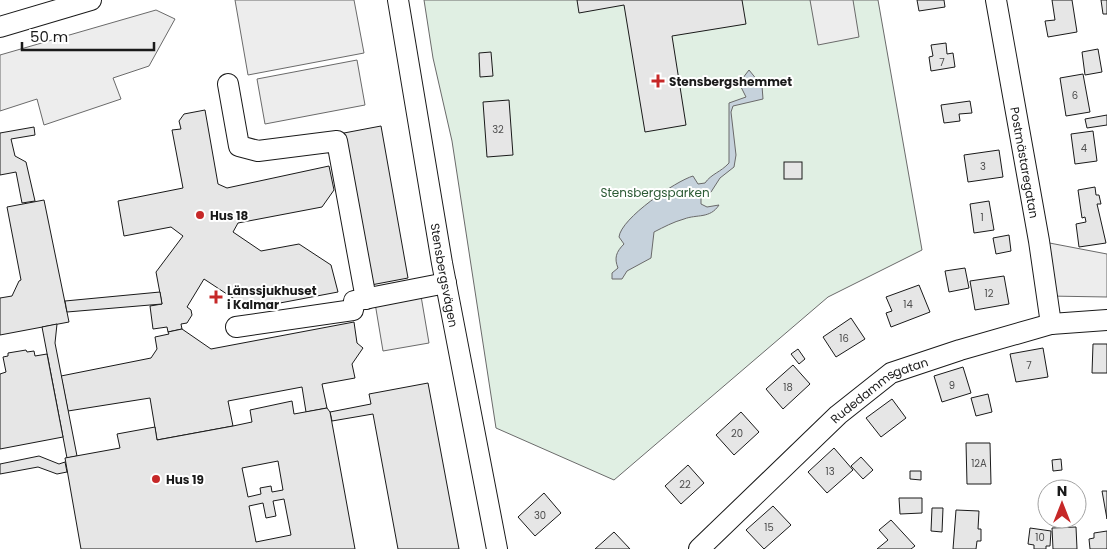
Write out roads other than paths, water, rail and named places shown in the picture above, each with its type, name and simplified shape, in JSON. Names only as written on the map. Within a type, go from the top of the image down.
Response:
[{"type":"street","points":[[0,27],[91,0]]},
{"type":"street","name":"Stensbergsvägen","points":[[398,0],[446,283],[497,549]]},
{"type":"street","name":"Postmästaregatan","points":[[996,0],[1039,241],[1051,324]]},
{"type":"street","points":[[228,84],[239,146],[258,151],[336,141],[366,299]]},
{"type":"street","points":[[236,327],[353,310],[354,301],[446,283]]},
{"type":"street","name":"Rudedammsgatan","points":[[699,549],[838,415],[891,373],[960,350],[1051,324],[1107,320]]},
{"type":"place","name":"Stensbergshemmet","points":[[658,81]]},
{"type":"place","name":"Hus 18","points":[[200,215]]},
{"type":"place","name":"Länssjukhuset i Kalmar","points":[[216,297]]},
{"type":"place","name":"Hus 19","points":[[156,479]]},
{"type":"park label","name":"Stensbergsparken","points":[[655,192]]}]
